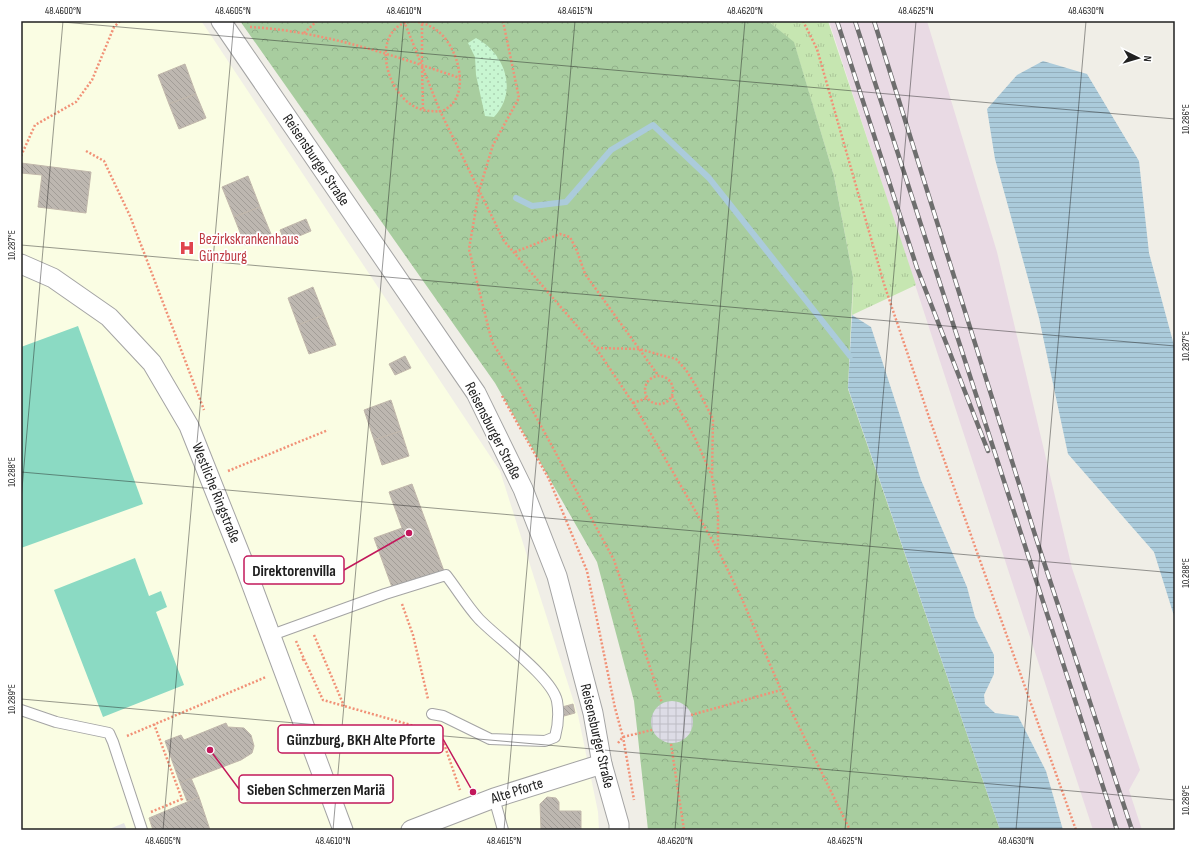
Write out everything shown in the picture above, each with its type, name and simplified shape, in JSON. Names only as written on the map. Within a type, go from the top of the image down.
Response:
[{"type":"street","name":"Reisensburger Straße","points":[[221,21],[476,393],[523,489],[557,576],[593,713],[602,764],[619,824],[619,830]]},
{"type":"street","name":"Westliche Ringstraße","points":[[21,264],[53,278],[109,318],[152,363],[189,426],[244,564],[282,670],[343,830]]},
{"type":"street","name":"Alte Pforte","points":[[411,830],[494,798],[602,764]]},
{"type":"lane","points":[[270,636],[397,590],[446,575],[479,619],[528,662],[550,688],[557,700],[558,727],[555,737],[546,741],[490,739],[443,716],[432,714]]},
{"type":"lane","points":[[21,710],[56,722],[109,733],[114,742],[142,830]]},
{"type":"lane","points":[[494,798],[503,830]]},
{"type":"path","points":[[21,156],[35,125],[76,102],[88,86],[114,27],[120,21]]},
{"type":"path","points":[[303,33],[318,21]]},
{"type":"path","points":[[405,21],[440,111],[504,241],[596,348],[633,402],[718,550],[742,599],[781,690],[850,830]]},
{"type":"path","points":[[405,21],[422,22],[438,31],[448,41],[457,61],[460,79],[456,97],[449,107],[440,111],[423,111],[411,105],[402,98],[393,85],[389,75],[386,54],[389,37],[394,29],[405,21]]},
{"type":"path","points":[[504,21],[519,98],[493,146],[479,191],[469,249],[492,342],[516,380],[614,560],[662,704]]},
{"type":"path","points":[[803,21],[817,49],[884,284],[926,408],[1076,830]]},
{"type":"path","points":[[422,22],[423,111]]},
{"type":"path","points":[[244,27],[283,29],[303,33],[386,54],[460,79]]},
{"type":"path","points":[[515,252],[560,234],[570,237],[577,251],[585,274],[658,375]]},
{"type":"path","points":[[596,348],[639,349],[676,359],[686,370],[696,386],[713,419],[712,476],[718,513],[718,550]]},
{"type":"path","points":[[658,375],[665,376],[671,381],[674,388],[672,396],[667,402],[660,404],[653,403],[647,398],[645,391],[646,383],[651,378],[658,375]]},
{"type":"path","points":[[672,396],[696,440],[712,476]]},
{"type":"path","points":[[633,402],[647,398]]},
{"type":"path","points":[[228,472],[328,430]]},
{"type":"path","points":[[397,590],[412,635],[432,714],[440,732],[466,809]]},
{"type":"path","points":[[308,622],[344,706]]},
{"type":"path","points":[[304,659],[323,700],[418,728],[440,732]]},
{"type":"path","points":[[114,742],[282,670]]},
{"type":"path","points":[[691,715],[781,690]]},
{"type":"path","points":[[138,817],[182,799],[154,724]]},
{"type":"path","points":[[602,764],[623,737],[652,730]]},
{"type":"path","points":[[672,744],[684,830]]},
{"type":"shaded area","name":"Bezirkskrankenhaus Günzburg","points":[[21,21],[201,21],[204,25],[500,471],[578,715],[598,812],[599,830],[21,830]]},
{"type":"shaded area","points":[[829,21],[927,21],[997,252],[1072,568],[1140,770],[1129,790],[1142,830],[1093,830]]},
{"type":"shaded area","points":[[672,701],[687,707],[693,722],[687,737],[672,743],[657,737],[651,722],[657,707]]},
{"type":"shaded area","points":[[124,823],[127,830],[107,830]]},
{"type":"green space","points":[[240,21],[768,21],[794,42],[834,176],[853,277],[848,389],[1000,830],[648,830],[634,701],[597,562],[495,383]]},
{"type":"green space","points":[[768,21],[828,21],[916,285],[852,315],[853,277],[834,176],[794,43]]},
{"type":"green space","points":[[476,38],[495,54],[501,63],[505,74],[507,85],[506,96],[494,117],[485,116],[476,75],[475,57],[468,43]]},
{"type":"green space","points":[[78,326],[143,504],[21,548],[21,347]]},
{"type":"green space","points":[[135,558],[149,596],[161,591],[167,607],[156,612],[184,685],[103,717],[54,590]]},
{"type":"water","points":[[1043,61],[1087,74],[1139,161],[1149,253],[1175,349],[1175,619],[1154,552],[1068,454],[1039,318],[995,159],[987,109],[1017,75]]},
{"type":"water","points":[[852,315],[871,327],[921,480],[967,587],[975,617],[994,655],[994,674],[984,695],[985,704],[995,713],[1018,716],[1046,771],[1063,830],[1000,830],[848,388]]},
{"type":"building","points":[[185,64],[196,94],[169,104],[158,75]]},
{"type":"building","points":[[196,94],[206,118],[179,129],[169,104]]},
{"type":"building","points":[[21,163],[91,172],[86,213],[38,207],[42,175],[21,173]]},
{"type":"building","points":[[248,176],[260,207],[234,217],[222,187]]},
{"type":"building","points":[[260,207],[271,234],[245,245],[234,217]]},
{"type":"building","points":[[306,219],[311,231],[285,242],[280,230]]},
{"type":"building","points":[[313,287],[324,315],[298,325],[288,298]]},
{"type":"building","points":[[324,315],[336,345],[309,354],[298,325]]},
{"type":"building","points":[[405,356],[411,368],[395,375],[389,364]]},
{"type":"building","points":[[391,400],[401,431],[374,440],[364,410]]},
{"type":"building","points":[[401,431],[409,456],[382,465],[374,440]]},
{"type":"building","points":[[412,484],[444,571],[393,590],[374,538],[402,528],[389,492]]},
{"type":"building","points":[[573,704],[575,713],[564,716],[562,707]]},
{"type":"building","points":[[226,723],[228,727],[244,728],[251,735],[254,746],[252,753],[241,760],[180,783],[165,741],[181,735],[184,740]]},
{"type":"building","points":[[191,778],[199,797],[187,801],[180,783]]},
{"type":"building","points":[[199,797],[210,830],[153,830],[149,818]]},
{"type":"building","points":[[547,797],[556,798],[559,802],[559,811],[581,811],[581,830],[541,830],[540,804]]},
{"type":"waterway","points":[[516,198],[532,206],[566,202],[611,150],[653,125],[709,178],[850,356]]},
{"type":"railway","points":[[837,21],[917,268],[988,451]]},
{"type":"railway","points":[[855,21],[1117,830]]},
{"type":"railway","points":[[874,21],[1036,538],[1132,830]]},
{"type":"place","name":"Bezirkskrankenhaus Günzburg","points":[[187,248]]},
{"type":"place","name":"Direktorenvilla","points":[[409,533]]},
{"type":"place","name":"Sieben Schmerzen Mariä","points":[[210,750]]},
{"type":"place","name":"Günzburg, BKH Alte Pforte","points":[[473,792]]}]
